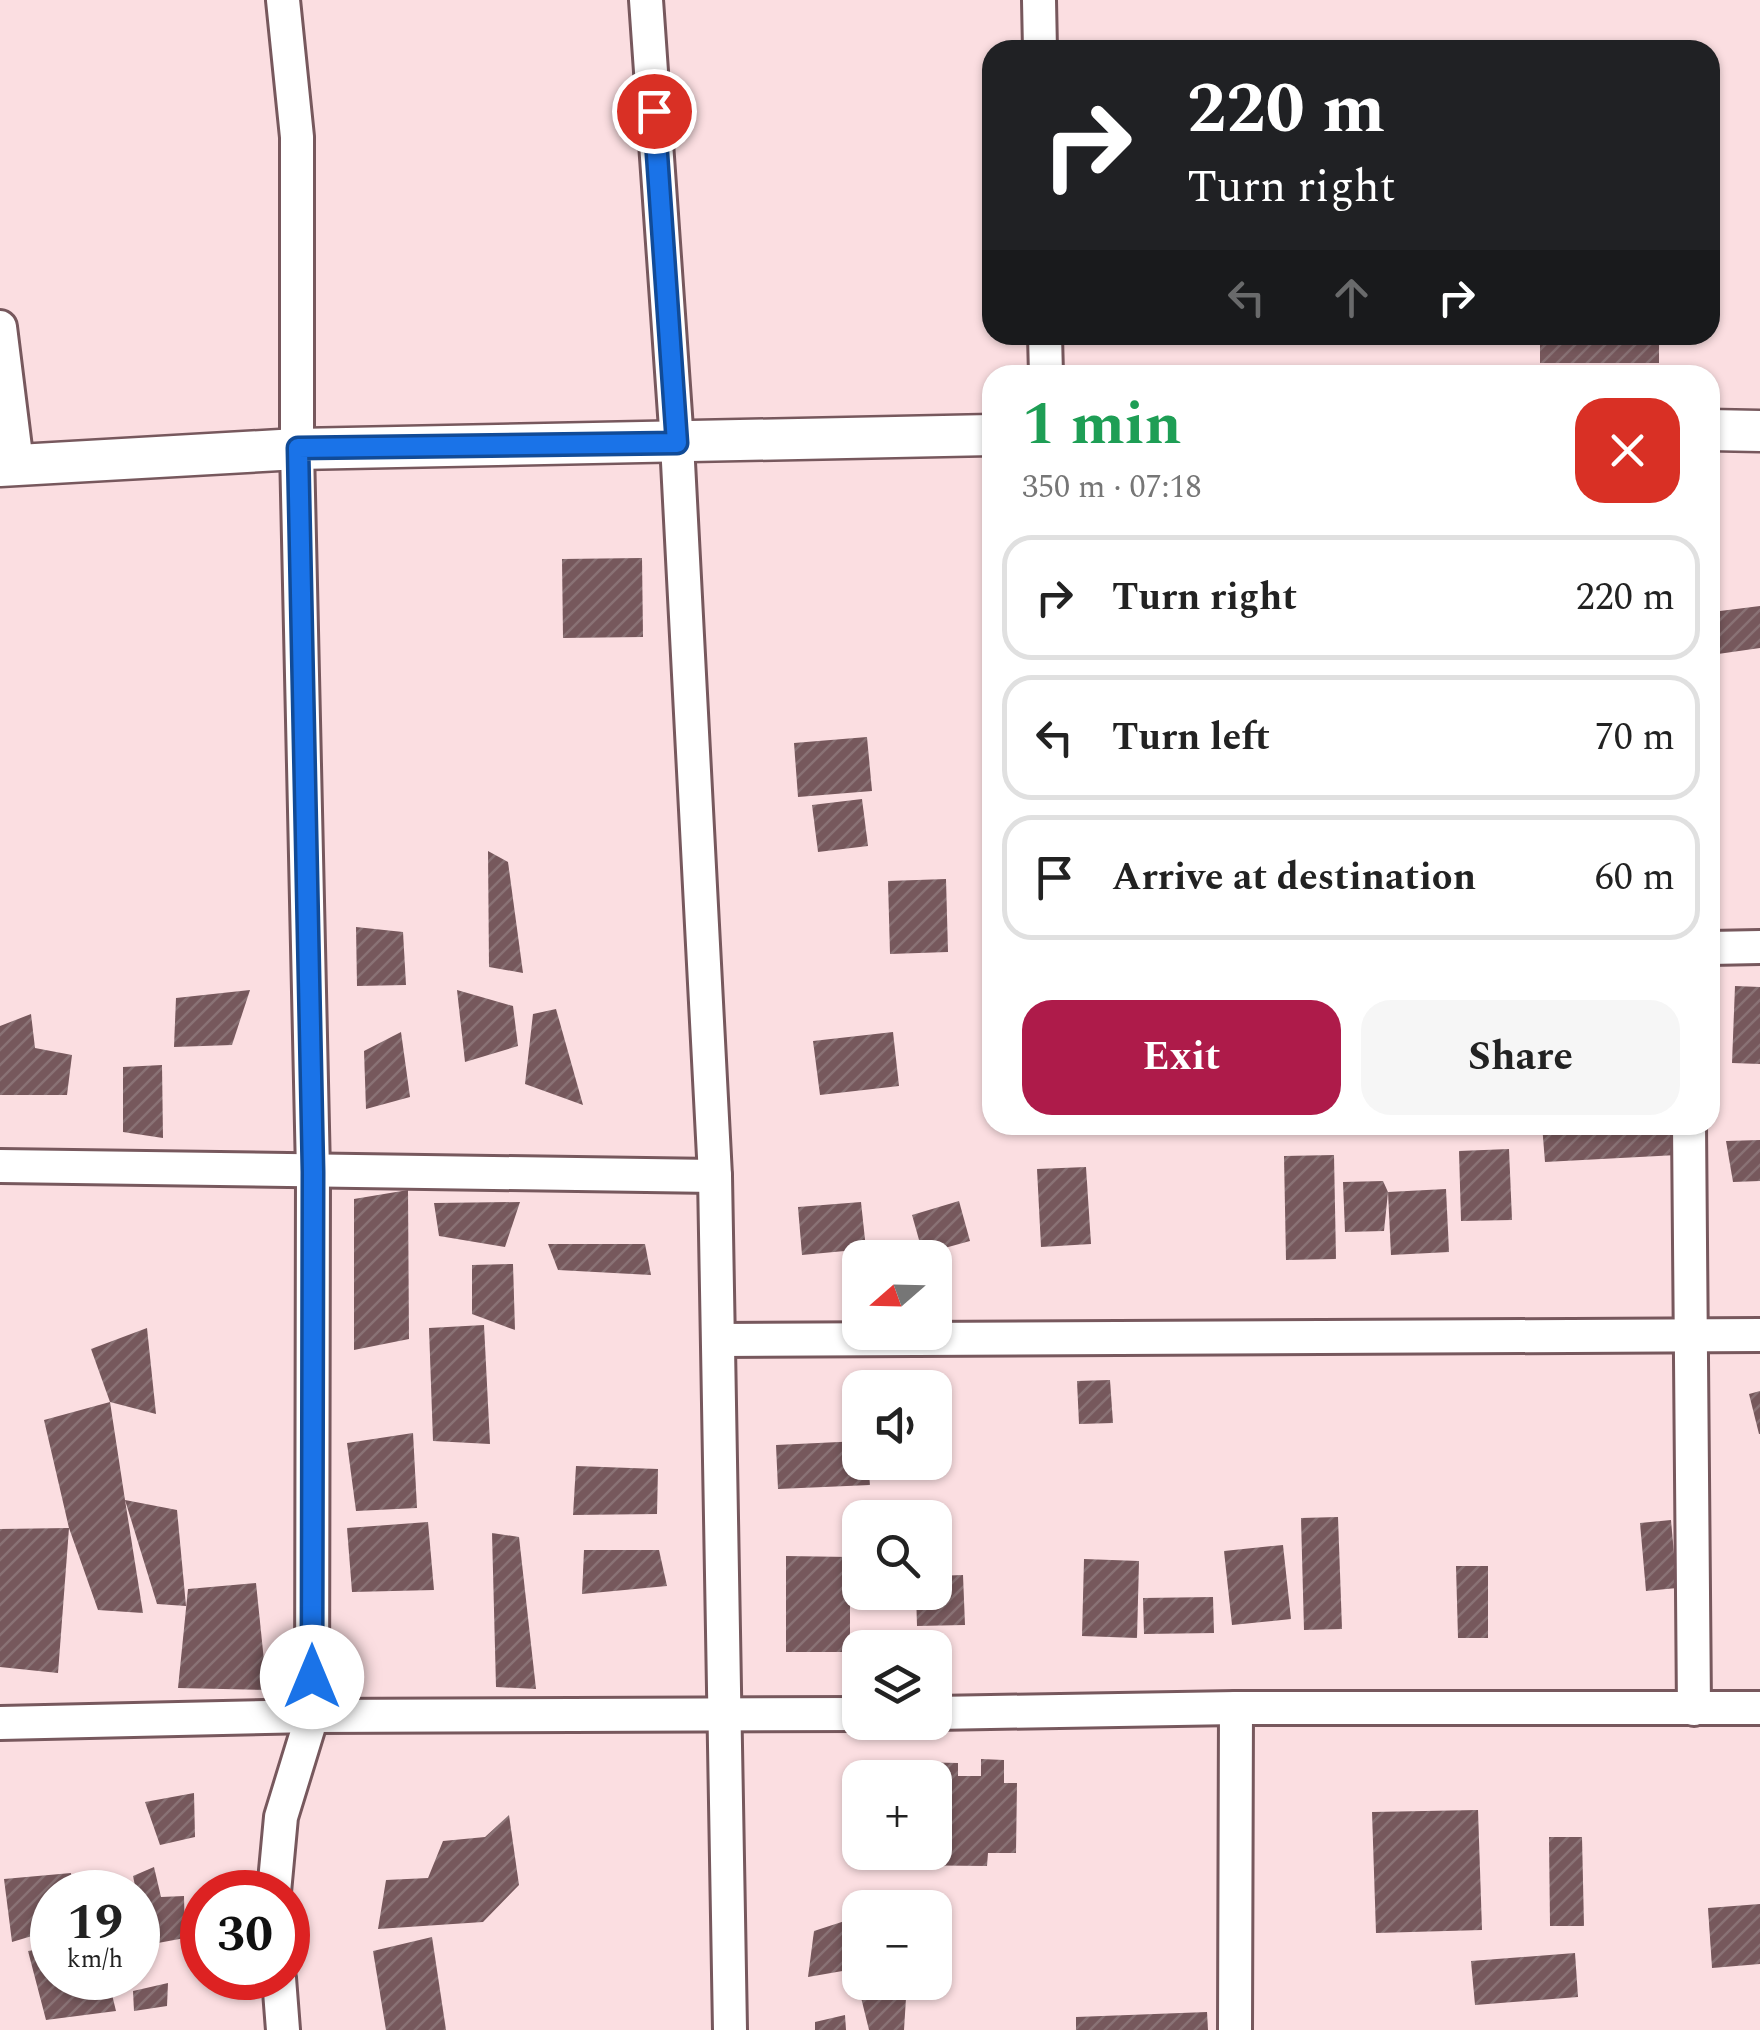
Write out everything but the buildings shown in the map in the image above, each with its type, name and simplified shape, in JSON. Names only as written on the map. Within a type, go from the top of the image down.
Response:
[{"type":"street","points":[[276,1870],[281,1816],[312,1716],[313,1172],[298,448],[296,137],[283,0]]},
{"type":"street","points":[[646,0],[677,443],[716,1176],[730,2030]]},
{"type":"street","points":[[1039,0],[1040,40]]},
{"type":"street","points":[[0,326],[9,465],[298,448],[982,435]]},
{"type":"street","points":[[1720,430],[1760,431]]},
{"type":"street","points":[[1720,948],[1760,947]]},
{"type":"street","points":[[1689,1135],[1694,1708]]},
{"type":"street","points":[[0,1166],[716,1176]]},
{"type":"street","points":[[719,1340],[1760,1335]]},
{"type":"street","points":[[1235,2030],[1236,1708]]},
{"type":"street","points":[[952,1713],[1236,1708],[1760,1708]]},
{"type":"street","points":[[0,1723],[312,1716],[842,1714]]},
{"type":"street","points":[[281,2000],[283,2030]]},
{"type":"route","points":[[312,1677],[313,1172],[298,448],[677,443],[654,111]]}]
